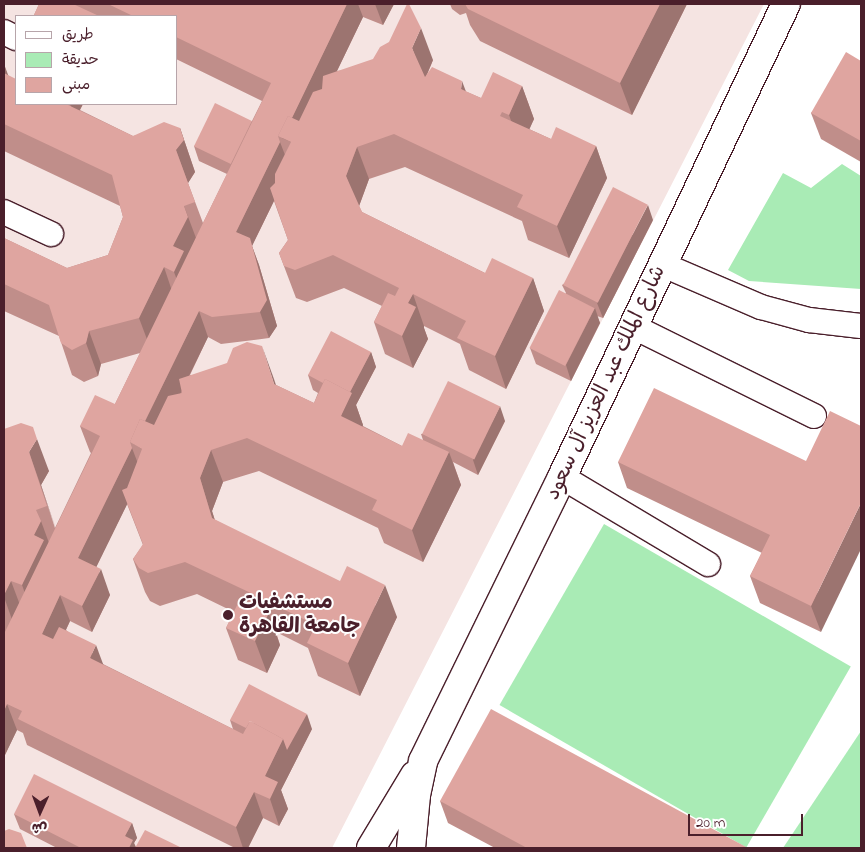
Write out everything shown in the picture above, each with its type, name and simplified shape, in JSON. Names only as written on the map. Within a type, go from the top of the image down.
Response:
[{"type":"main road","name":"شارع الملك عبد العزيز آل سعود","points":[[371,848],[423,761],[562,477],[661,264],[786,4]]},
{"type":"main road","name":"شارع الملك عبد العزيز آل سعود","points":[[411,848],[416,795],[423,761]]},
{"type":"lane","points":[[4,212],[51,234]]},
{"type":"lane","points":[[661,264],[761,307],[810,320],[861,326]]},
{"type":"lane","points":[[632,326],[814,416]]},
{"type":"lane","points":[[562,477],[708,564]]},
{"type":"shaded area","name":"مستشفيات جامعة القاهرة","points":[[4,4],[764,4],[332,848],[4,848]]},
{"type":"green space","points":[[842,164],[861,176],[861,289],[749,281],[728,270],[783,173],[811,188]]},
{"type":"green space","points":[[604,524],[851,666],[746,847],[500,705]]},
{"type":"green space","points":[[861,731],[861,848],[783,848]]},
{"type":"building","points":[[39,4],[73,4],[97,15],[34,15]]},
{"type":"building","points":[[108,4],[347,4],[292,118],[288,116],[278,136],[280,142],[236,232],[250,238],[267,300],[260,312],[212,317],[199,311],[145,421],[140,419],[130,442],[132,448],[78,558],[101,569],[82,606],[60,595],[42,634],[53,639],[59,627],[96,645],[90,658],[243,734],[250,721],[283,739],[265,776],[278,782],[270,799],[254,792],[236,827],[18,719],[22,711],[7,704],[4,711],[4,634],[100,436],[80,426],[95,395],[115,404],[271,83],[178,38],[178,15],[131,15]]},
{"type":"building","points":[[407,4],[409,4],[421,28],[412,48],[425,77],[432,67],[462,81],[461,89],[481,98],[493,72],[522,86],[509,115],[502,112],[500,116],[551,139],[556,127],[596,146],[557,226],[517,207],[523,195],[394,134],[357,147],[346,176],[362,212],[485,273],[492,258],[533,278],[495,356],[457,338],[466,321],[413,294],[408,303],[416,307],[402,336],[374,322],[388,293],[395,296],[399,288],[333,255],[295,270],[284,266],[279,253],[288,240],[270,188],[275,183],[275,174],[291,142],[278,136],[288,116],[299,121],[313,92],[322,89],[323,76],[373,59],[380,47],[389,42]]},
{"type":"building","points":[[465,4],[660,4],[620,83],[468,9]]},
{"type":"building","points":[[846,52],[861,61],[861,141],[811,113]]},
{"type":"building","points":[[4,73],[15,78],[15,105],[68,105],[133,136],[164,122],[180,128],[184,140],[176,150],[195,202],[184,206],[188,217],[173,246],[184,251],[174,272],[164,267],[139,318],[89,331],[86,343],[72,350],[61,343],[49,305],[4,284],[4,238],[67,268],[108,255],[123,217],[112,175],[4,124]]},
{"type":"building","points":[[215,103],[252,121],[231,164],[194,146]]},
{"type":"building","points":[[613,187],[648,205],[598,303],[563,285]]},
{"type":"building","points":[[559,290],[595,308],[565,366],[529,348]]},
{"type":"building","points":[[331,331],[371,352],[350,392],[325,379],[323,383],[308,375]]},
{"type":"building","points":[[247,342],[262,346],[274,384],[314,403],[325,379],[352,393],[341,416],[402,446],[408,433],[449,452],[412,530],[372,510],[377,500],[247,438],[211,450],[200,478],[212,518],[340,581],[347,566],[385,585],[348,663],[307,643],[316,625],[264,600],[260,608],[269,613],[255,641],[226,628],[240,599],[249,603],[253,594],[185,562],[148,573],[139,568],[133,559],[143,544],[122,490],[127,488],[142,449],[130,442],[140,419],[154,425],[168,396],[182,393],[179,379],[227,363],[233,348]]},
{"type":"building","points":[[448,381],[500,406],[474,459],[422,434]]},
{"type":"building","points":[[654,388],[806,461],[830,411],[861,426],[861,503],[811,606],[750,576],[770,535],[618,462]]},
{"type":"building","points":[[21,423],[33,427],[37,439],[29,452],[47,506],[36,510],[41,521],[34,535],[44,540],[22,585],[11,581],[4,595],[4,429]]},
{"type":"building","points":[[249,684],[307,714],[287,750],[283,739],[250,721],[246,728],[230,720]]},
{"type":"building","points":[[491,709],[748,848],[527,848],[440,801]]},
{"type":"building","points":[[34,774],[132,823],[125,836],[133,840],[129,848],[81,848],[14,814]]},
{"type":"building","points":[[9,829],[21,833],[27,848],[4,848],[4,831]]},
{"type":"building","points":[[145,830],[182,848],[135,848]]},
{"type":"place","name":"مستشفيات جامعة القاهرة","points":[[228,615]]}]
